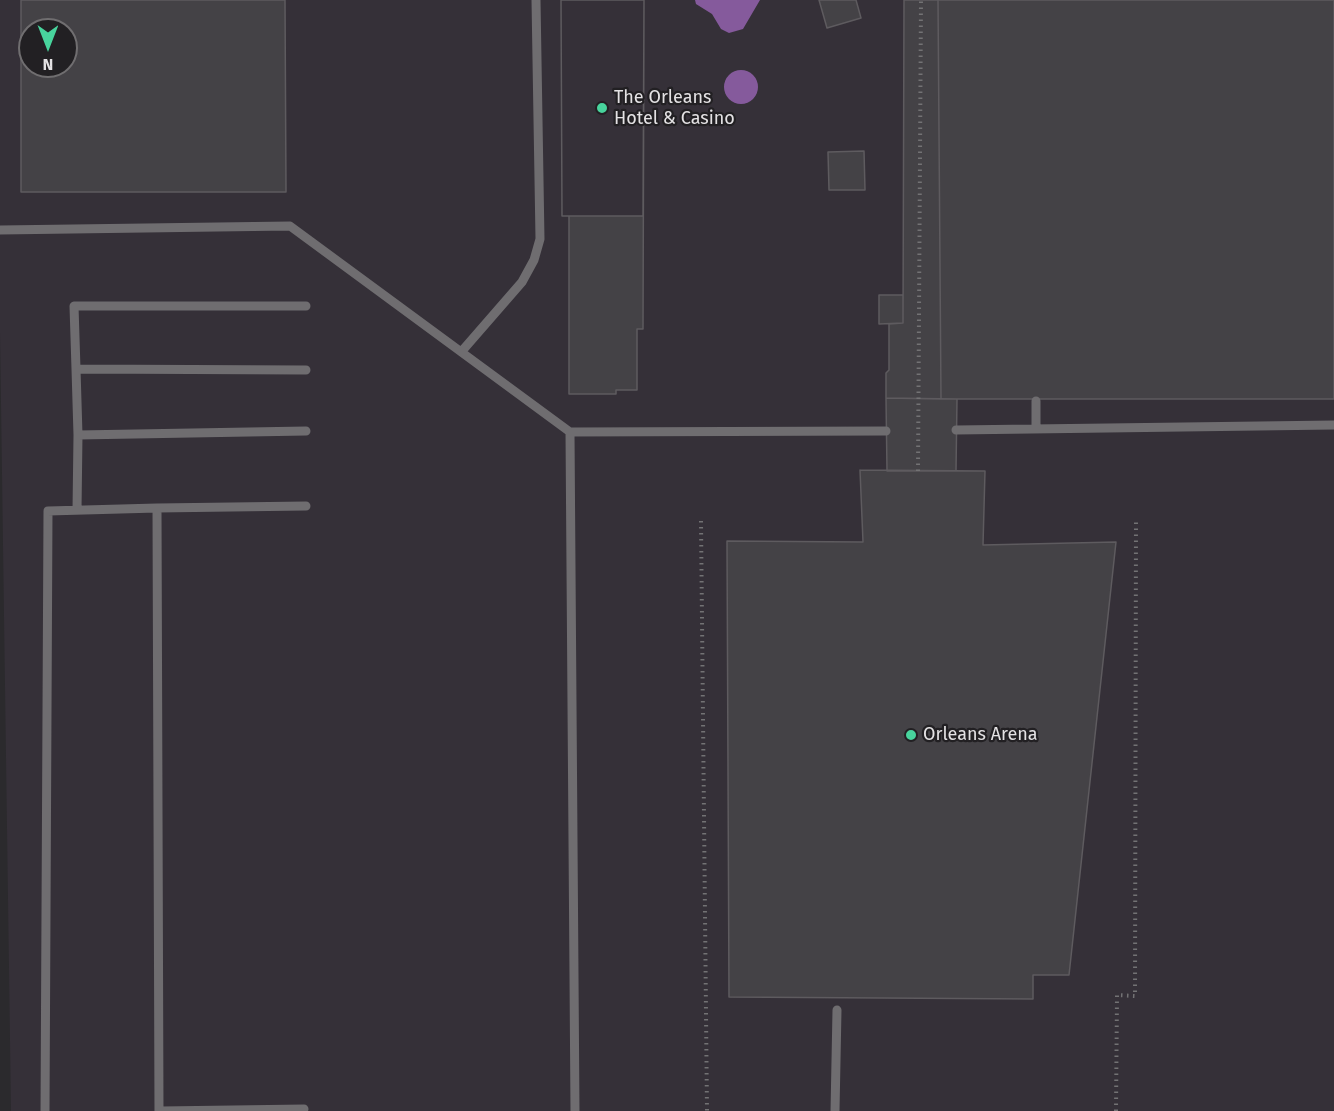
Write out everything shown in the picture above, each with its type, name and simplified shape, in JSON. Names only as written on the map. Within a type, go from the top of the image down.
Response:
[{"type":"lane","points":[[462,351],[522,282],[534,260],[540,239],[536,0]]},
{"type":"lane","points":[[0,230],[290,226],[570,432],[886,431]]},
{"type":"lane","points":[[77,510],[78,435],[74,306],[306,306]]},
{"type":"lane","points":[[76,369],[306,370]]},
{"type":"lane","points":[[1036,401],[1036,429]]},
{"type":"lane","points":[[956,430],[1334,425]]},
{"type":"lane","points":[[78,435],[306,431]]},
{"type":"lane","points":[[570,432],[575,1111]]},
{"type":"lane","points":[[45,1111],[48,511],[306,506]]},
{"type":"lane","points":[[157,508],[160,1111],[304,1109]]},
{"type":"lane","points":[[835,1111],[837,1010]]},
{"type":"path","points":[[918,471],[921,0]]},
{"type":"path","points":[[701,521],[707,1111]]},
{"type":"path","points":[[1116,1111],[1117,995],[1135,996],[1136,522]]},
{"type":"shaded area","points":[[0,0],[1334,0],[1334,1111],[11,1111],[0,333]]},
{"type":"shaded area","points":[[695,0],[760,0],[743,29],[729,33],[721,29],[712,14],[696,4]]},
{"type":"shaded area","points":[[741,70],[753,75],[758,87],[753,99],[741,104],[729,99],[724,87],[729,75]]},
{"type":"building","points":[[21,0],[285,0],[286,192],[21,192],[21,78],[78,78],[78,18],[21,18]]},
{"type":"building","name":"The Orleans Hotel & Casino","points":[[561,0],[644,0],[643,329],[637,329],[637,390],[616,390],[616,394],[569,394],[569,216],[562,216]]},
{"type":"building","points":[[561,0],[644,0],[643,216],[562,216]]},
{"type":"building","points":[[819,0],[856,0],[861,18],[827,28]]},
{"type":"building","points":[[904,0],[938,0],[941,399],[886,398],[886,373],[889,370],[889,324],[903,323]]},
{"type":"building","points":[[938,0],[1334,0],[1334,399],[941,399]]},
{"type":"building","points":[[864,151],[865,190],[829,190],[828,152]]},
{"type":"building","points":[[879,295],[903,295],[903,323],[879,324]]},
{"type":"building","points":[[886,398],[957,399],[956,471],[887,471]]},
{"type":"building","name":"Orleans Arena","points":[[860,470],[985,471],[983,545],[1116,542],[1069,975],[1033,975],[1033,999],[729,997],[727,541],[863,542]]},
{"type":"place","name":"The Orleans Hotel & Casino","points":[[602,108]]},
{"type":"place","name":"Orleans Arena","points":[[911,735]]}]
